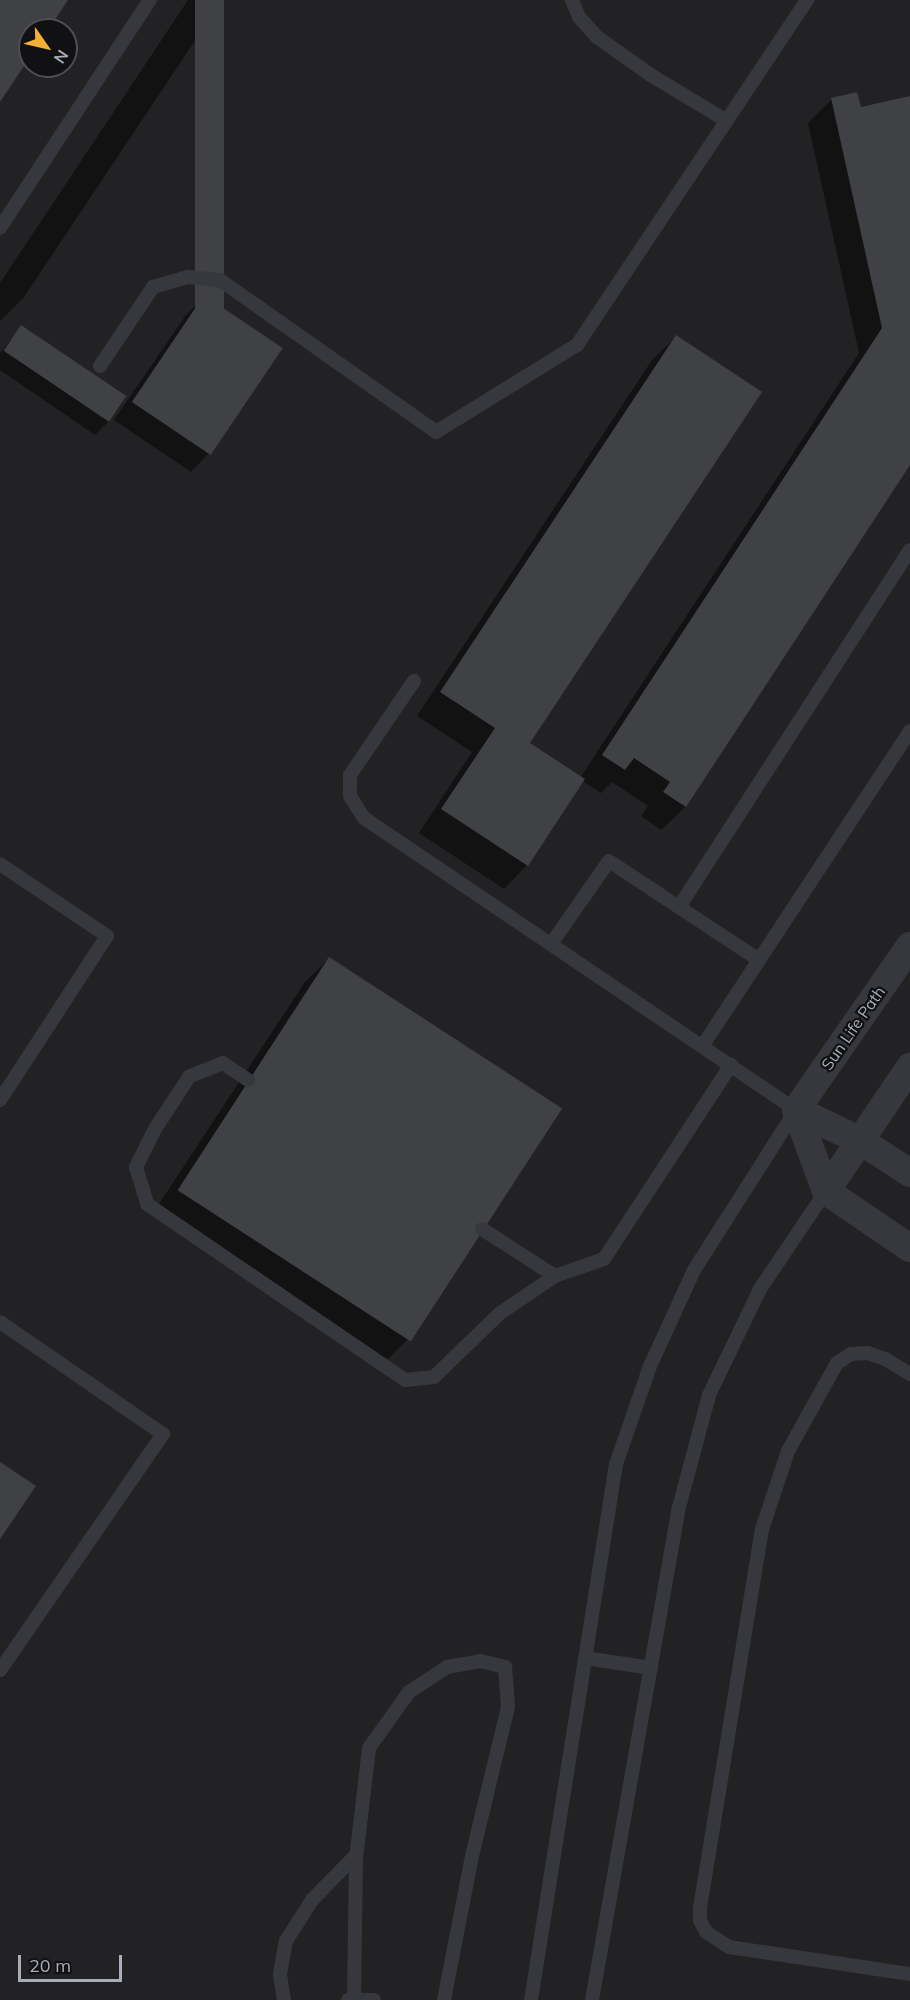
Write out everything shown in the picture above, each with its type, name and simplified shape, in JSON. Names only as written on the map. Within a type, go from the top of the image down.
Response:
[{"type":"street","name":"Sun Life Path","points":[[796,1110],[910,946]]},
{"type":"street","points":[[826,1191],[910,1066]]},
{"type":"street","points":[[796,1110],[861,1141],[910,1173]]},
{"type":"street","points":[[796,1110],[826,1191],[910,1248]]},
{"type":"lane","points":[[0,228],[150,0]]},
{"type":"lane","points":[[572,0],[579,17],[597,37],[649,74],[727,121]]},
{"type":"lane","points":[[100,366],[153,287],[189,277],[220,280],[436,432],[577,345],[807,0]]},
{"type":"lane","points":[[679,907],[910,550]]},
{"type":"lane","points":[[414,681],[350,775],[350,796],[364,818],[796,1110],[694,1270],[650,1366],[616,1464],[531,2000]]},
{"type":"lane","points":[[703,1046],[910,731]]},
{"type":"lane","points":[[551,944],[609,861],[759,960]]},
{"type":"lane","points":[[0,864],[107,936],[0,1100]]},
{"type":"lane","points":[[248,1080],[223,1063],[189,1077],[154,1129],[136,1167],[147,1204],[405,1380],[434,1377],[500,1314],[555,1276],[604,1259],[731,1065]]},
{"type":"lane","points":[[592,2000],[678,1511],[709,1395],[760,1288],[826,1191]]},
{"type":"lane","points":[[482,1229],[555,1276]]},
{"type":"lane","points":[[0,1322],[163,1434],[0,1670]]},
{"type":"lane","points":[[910,1374],[885,1359],[868,1353],[851,1354],[837,1363],[788,1451],[762,1529],[700,1908],[700,1920],[706,1932],[729,1947],[910,1974]]},
{"type":"lane","points":[[585,1658],[651,1668]]},
{"type":"lane","points":[[354,2000],[356,1855],[369,1748],[409,1692],[447,1666],[480,1661],[505,1667],[508,1707],[472,1857],[444,2000]]},
{"type":"lane","points":[[284,2000],[280,1974],[286,1941],[312,1900],[356,1855]]},
{"type":"lane","points":[[346,2000],[374,2000]]},
{"type":"shaded area","points":[[0,0],[910,0],[910,2000],[0,2000]]},
{"type":"building","points":[[0,0],[68,0],[56,18],[18,18],[18,75],[0,102]]},
{"type":"building","points":[[195,0],[224,0],[224,343],[195,343]]},
{"type":"building","points":[[857,92],[861,107],[910,96],[910,465],[686,807],[663,792],[670,782],[634,758],[625,770],[602,755],[882,328],[831,98]]},
{"type":"building","points":[[204,295],[283,348],[211,455],[132,402]]},
{"type":"building","points":[[21,325],[126,396],[109,422],[4,351]]},
{"type":"building","points":[[676,335],[762,392],[530,743],[585,779],[528,866],[441,809],[495,728],[440,692]]},
{"type":"building","points":[[329,957],[562,1108],[411,1342],[178,1190]]},
{"type":"building","points":[[0,1462],[36,1486],[0,1539]]}]
